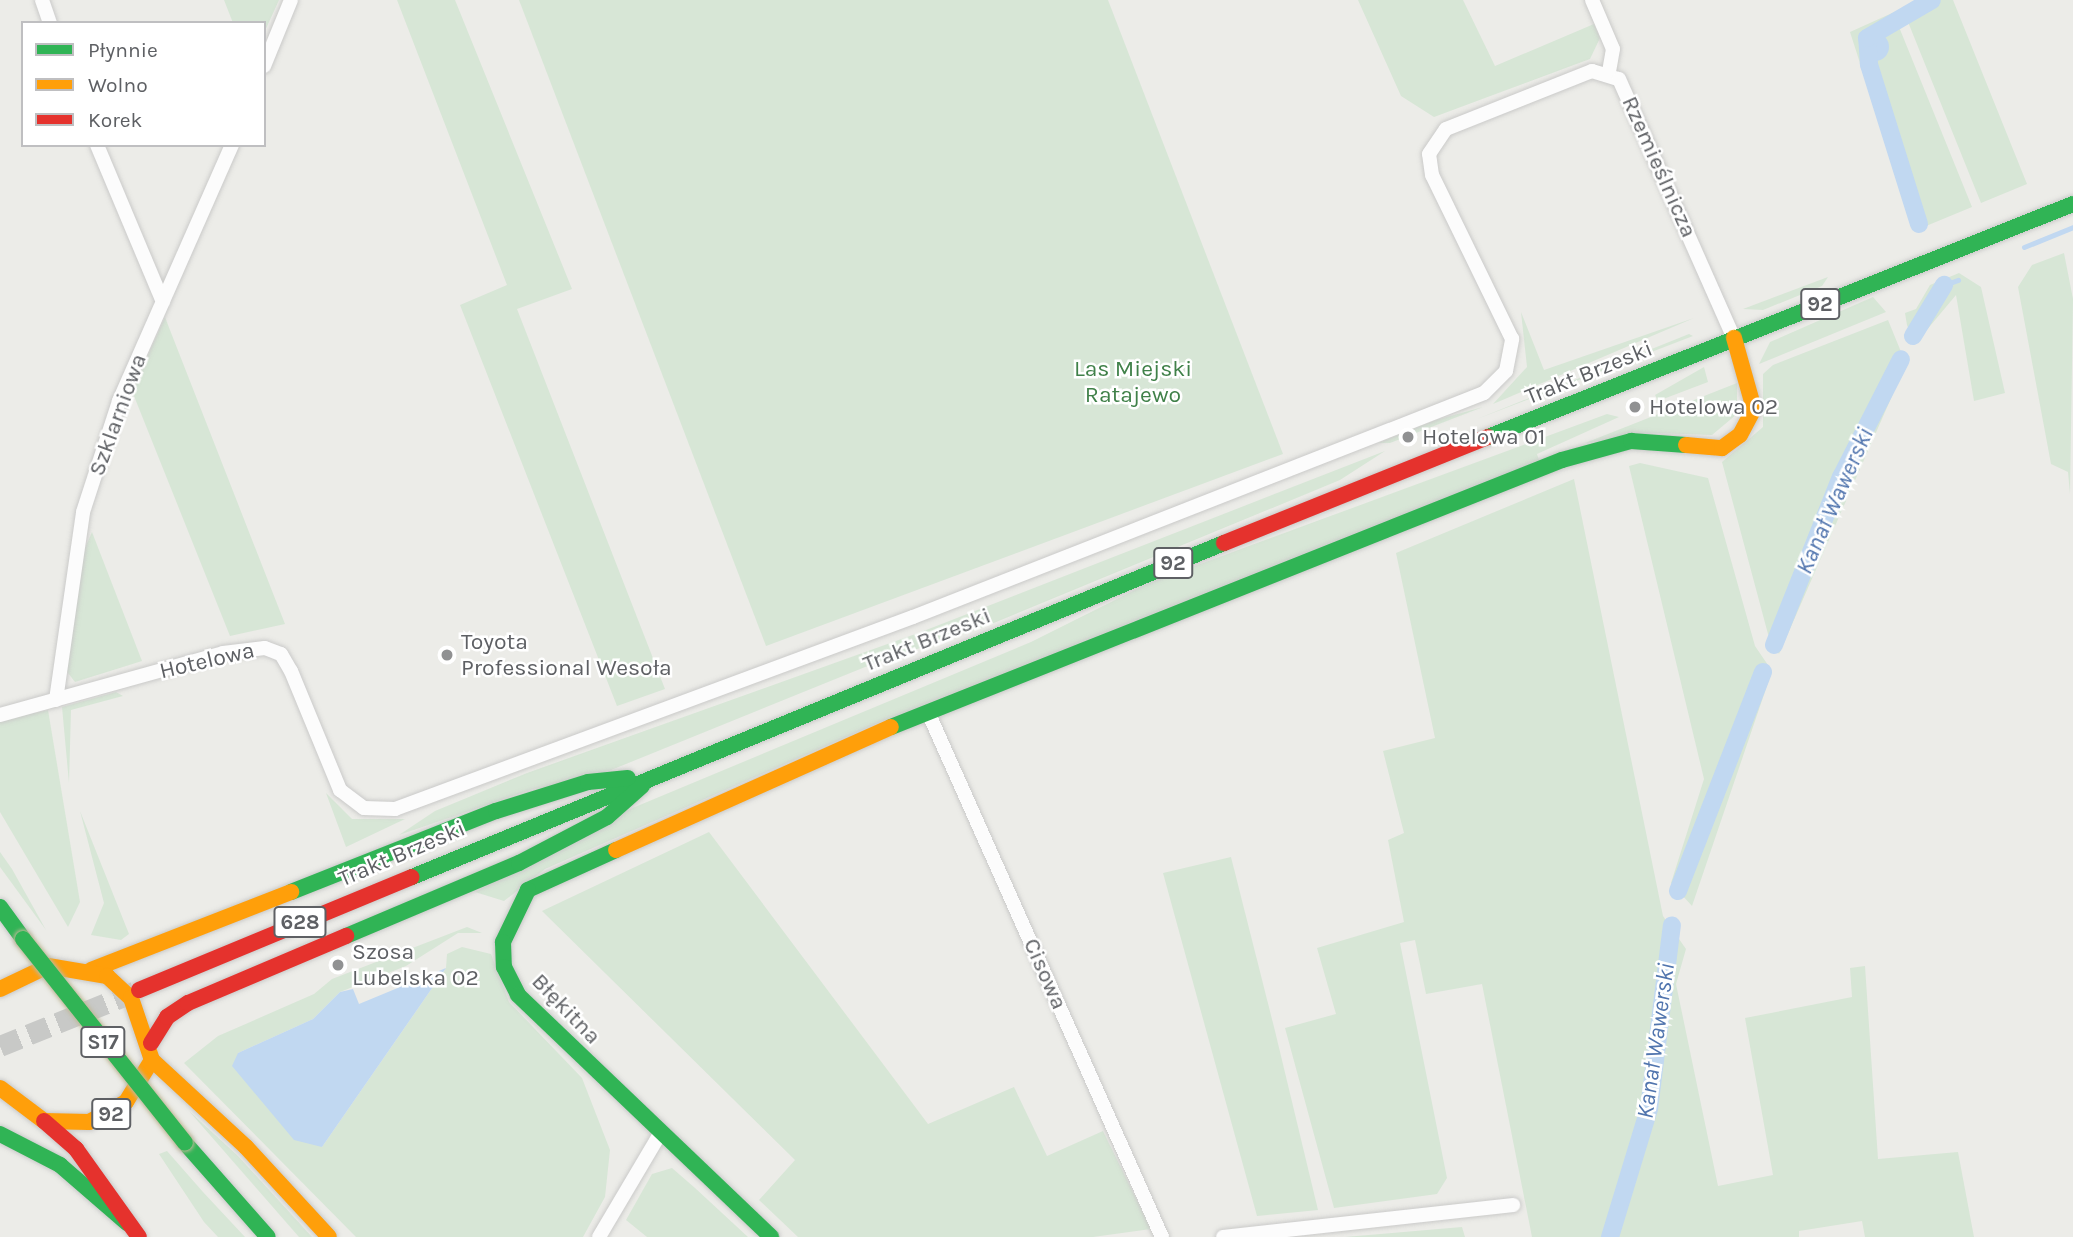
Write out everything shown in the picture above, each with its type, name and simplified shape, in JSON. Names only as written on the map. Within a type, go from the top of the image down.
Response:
[{"type":"main road","name":"Trakt Brzeski","points":[[139,990],[657,774],[1734,338],[2073,204]]},
{"type":"main road","points":[[928,712],[1603,446],[1655,442],[1722,448],[1740,435],[1754,409],[1734,338]]},
{"type":"main road","name":"Błękitna","points":[[771,1237],[528,1005],[507,975],[503,942],[518,901],[563,873],[928,712]]},
{"type":"main road","points":[[0,989],[48,966],[92,970],[496,811],[588,782],[657,774]]},
{"type":"main road","points":[[151,1043],[167,1017],[188,1003],[519,863],[607,817],[657,774]]},
{"type":"main road","name":"S17","points":[[0,907],[185,1143],[268,1237]]},
{"type":"main road","points":[[92,970],[126,992],[151,1043],[152,1060],[240,1140],[329,1237]]},
{"type":"main road","name":"92","points":[[44,1121],[75,1125],[108,1115],[134,1094],[152,1060]]},
{"type":"main road","points":[[0,1088],[76,1149],[139,1237]]},
{"type":"main road","points":[[0,1134],[60,1165],[127,1223]]},
{"type":"street","points":[[42,0],[49,21]]},
{"type":"street","points":[[266,61],[291,0]]},
{"type":"street","name":"Rzemieślnicza","points":[[1592,0],[1613,49],[1609,72],[1637,114],[1734,338]]},
{"type":"street","name":"Hotelowa","points":[[0,715],[223,653],[265,648],[281,654],[291,671],[332,779],[363,808],[395,809],[913,617],[1494,387],[1513,349],[1509,325],[1433,175],[1429,154],[1446,129],[1592,71],[1609,72]]},
{"type":"street","points":[[98,147],[163,302]]},
{"type":"street","name":"Szklarniowa","points":[[56,700],[83,512],[119,401],[231,147]]},
{"type":"street","name":"Cisowa","points":[[928,712],[1162,1237]]},
{"type":"street","points":[[599,1237],[662,1132]]},
{"type":"street","points":[[1223,1237],[1513,1205]]},
{"type":"green space","points":[[224,0],[279,0],[266,29],[266,21],[232,21]]},
{"type":"green space","points":[[397,0],[455,0],[572,289],[517,309],[665,689],[617,706],[460,305],[507,285]]},
{"type":"green space","name":"Las Miejski Ratajewo","points":[[519,0],[1108,0],[1283,454],[766,646]]},
{"type":"green space","points":[[1358,0],[1463,0],[1495,66],[1594,24],[1600,38],[1590,59],[1434,117],[1401,96]]},
{"type":"green space","points":[[1921,0],[1953,0],[2027,184],[1981,203],[1906,17],[1897,22],[1972,207],[1914,231],[1850,32]]},
{"type":"green space","points":[[2064,253],[2073,299],[2070,494],[2068,472],[2051,464],[2018,287],[2032,265]]},
{"type":"green space","points":[[1959,273],[1981,287],[2005,393],[1974,401],[1956,295],[1915,344],[1905,313],[1916,309],[1930,285]]},
{"type":"green space","points":[[1828,277],[1822,286],[1763,310],[1743,309]]},
{"type":"green space","points":[[1873,297],[1886,312],[1759,364],[1770,342]]},
{"type":"green space","points":[[1521,312],[1544,370],[1694,318],[1493,404],[1527,367]]},
{"type":"green space","points":[[165,317],[285,624],[230,636],[132,391]]},
{"type":"green space","points":[[1888,320],[1906,364],[1779,654],[1768,634],[1722,462],[1763,427],[1763,374],[1773,365]]},
{"type":"green space","points":[[1689,334],[1693,336],[1477,419]]},
{"type":"green space","points":[[1704,367],[1708,382],[1658,401],[1655,395]]},
{"type":"green space","points":[[1737,383],[1737,414],[1712,435],[1654,433],[1585,443]]},
{"type":"green space","points":[[1483,407],[1390,443],[1378,443],[1436,420]]},
{"type":"green space","points":[[1607,414],[1619,417],[1537,454],[1539,460],[885,720],[545,869],[504,901],[475,892],[623,812],[1031,642],[1149,583]]},
{"type":"green space","points":[[1385,451],[1340,480],[989,625],[875,663],[584,781],[533,789],[399,835],[435,811],[527,773],[921,632]]},
{"type":"green space","points":[[1640,463],[1708,478],[1755,646],[1772,671],[1692,906],[1671,883],[1704,779],[1629,466]]},
{"type":"green space","points":[[1574,479],[1663,916],[1686,949],[1676,984],[1718,1186],[1773,1175],[1745,1018],[1852,997],[1850,968],[1865,966],[1878,1159],[1958,1152],[1974,1237],[1865,1237],[1862,1221],[1799,1231],[1799,1237],[1532,1237],[1482,984],[1426,994],[1415,940],[1400,943],[1447,1178],[1437,1194],[1334,1208],[1285,1028],[1336,1014],[1317,948],[1404,922],[1388,840],[1404,833],[1383,751],[1435,738],[1396,553]]},
{"type":"green space","points":[[92,532],[142,661],[75,682],[65,669],[82,555]]},
{"type":"green space","points":[[116,692],[123,696],[71,710],[69,783],[62,707]]},
{"type":"green space","points":[[48,710],[80,902],[68,927],[0,812],[0,721]]},
{"type":"green space","points":[[326,793],[352,819],[405,819],[346,847]]},
{"type":"green space","points":[[80,811],[129,934],[121,940],[91,935],[104,903]]},
{"type":"green space","points":[[709,832],[928,1124],[1014,1087],[1047,1156],[1103,1131],[1151,1229],[1093,1237],[798,1237],[759,1200],[795,1160],[542,911]]},
{"type":"green space","points":[[0,852],[12,869],[46,930],[0,867]]},
{"type":"green space","points":[[1231,857],[1318,1210],[1257,1216],[1163,873]]},
{"type":"green space","points":[[467,927],[482,933],[458,933],[406,966],[340,992],[313,1019],[238,1053],[322,1147],[446,968],[447,954],[462,947],[491,954],[509,1002],[582,1078],[610,1150],[605,1197],[583,1237],[356,1237],[184,1063],[218,1036],[314,994],[332,979]]},
{"type":"green space","points":[[189,1111],[238,1156],[312,1237],[299,1237]]},
{"type":"green space","points":[[167,1151],[245,1237],[218,1237],[204,1222],[159,1154]]},
{"type":"green space","points":[[672,1168],[748,1237],[647,1237],[626,1220],[652,1174]]},
{"type":"green space","points":[[1462,1227],[1465,1237],[1345,1237]]},
{"type":"water","points":[[1875,33],[1885,37],[1889,47],[1885,57],[1875,61],[1865,57],[1861,47],[1865,37]]},
{"type":"water","points":[[446,968],[322,1147],[294,1140],[232,1066],[238,1053],[313,1019],[340,992],[353,989],[359,1004]]},
{"type":"waterway","name":"Kanał Wawerski","points":[[1919,224],[1869,64],[1867,38],[1932,0]]},
{"type":"waterway","points":[[2024,247],[2073,227]]},
{"type":"waterway","points":[[1944,285],[1958,280]]},
{"type":"waterway","name":"Kanał Wawerski","points":[[1913,336],[1944,285]]},
{"type":"waterway","name":"Kanał Wawerski","points":[[1774,645],[1841,477],[1901,359]]},
{"type":"waterway","name":"Kanał Wawerski","points":[[1678,891],[1763,672]]},
{"type":"waterway","name":"Kanał Wawerski","points":[[1610,1237],[1649,1109],[1672,925]]},
{"type":"tunnel","points":[[0,1046],[139,990]]},
{"type":"traffic: fast","points":[[1488,437],[2073,204]]},
{"type":"traffic: fast","points":[[891,727],[1562,460],[1631,441],[1686,445]]},
{"type":"traffic: fast","points":[[412,877],[1224,543]]},
{"type":"traffic: fast","points":[[291,892],[496,811],[588,782],[628,778]]},
{"type":"traffic: fast","points":[[346,936],[519,863],[607,817],[642,786]]},
{"type":"traffic: fast","points":[[616,850],[528,890],[503,942],[504,967],[518,995],[771,1237]]},
{"type":"traffic: fast","points":[[0,907],[23,939]]},
{"type":"traffic: fast","points":[[23,939],[185,1143]]},
{"type":"traffic: fast","points":[[0,1134],[60,1165],[127,1223]]},
{"type":"traffic: fast","points":[[185,1143],[268,1237]]},
{"type":"traffic: slow","points":[[1686,445],[1722,448],[1740,435],[1754,409],[1734,338]]},
{"type":"traffic: slow","points":[[616,850],[891,727]]},
{"type":"traffic: slow","points":[[91,970],[291,892]]},
{"type":"traffic: slow","points":[[0,989],[48,966],[107,976],[131,998],[152,1060],[126,1102],[89,1122],[44,1121],[0,1088]]},
{"type":"traffic: slow","points":[[152,1060],[246,1147],[329,1237]]},
{"type":"traffic: jam","points":[[1224,543],[1488,437]]},
{"type":"traffic: jam","points":[[139,990],[412,877]]},
{"type":"traffic: jam","points":[[151,1043],[167,1017],[188,1003],[346,936]]},
{"type":"traffic: jam","points":[[44,1121],[76,1149],[139,1237]]},
{"type":"place","name":"Hotelowa 02","points":[[1635,407]]},
{"type":"place","name":"Hotelowa 01","points":[[1408,437]]},
{"type":"place","name":"Toyota Professional Wesoła","points":[[447,655]]},
{"type":"place","name":"Szosa Lubelska 02","points":[[338,965]]}]
